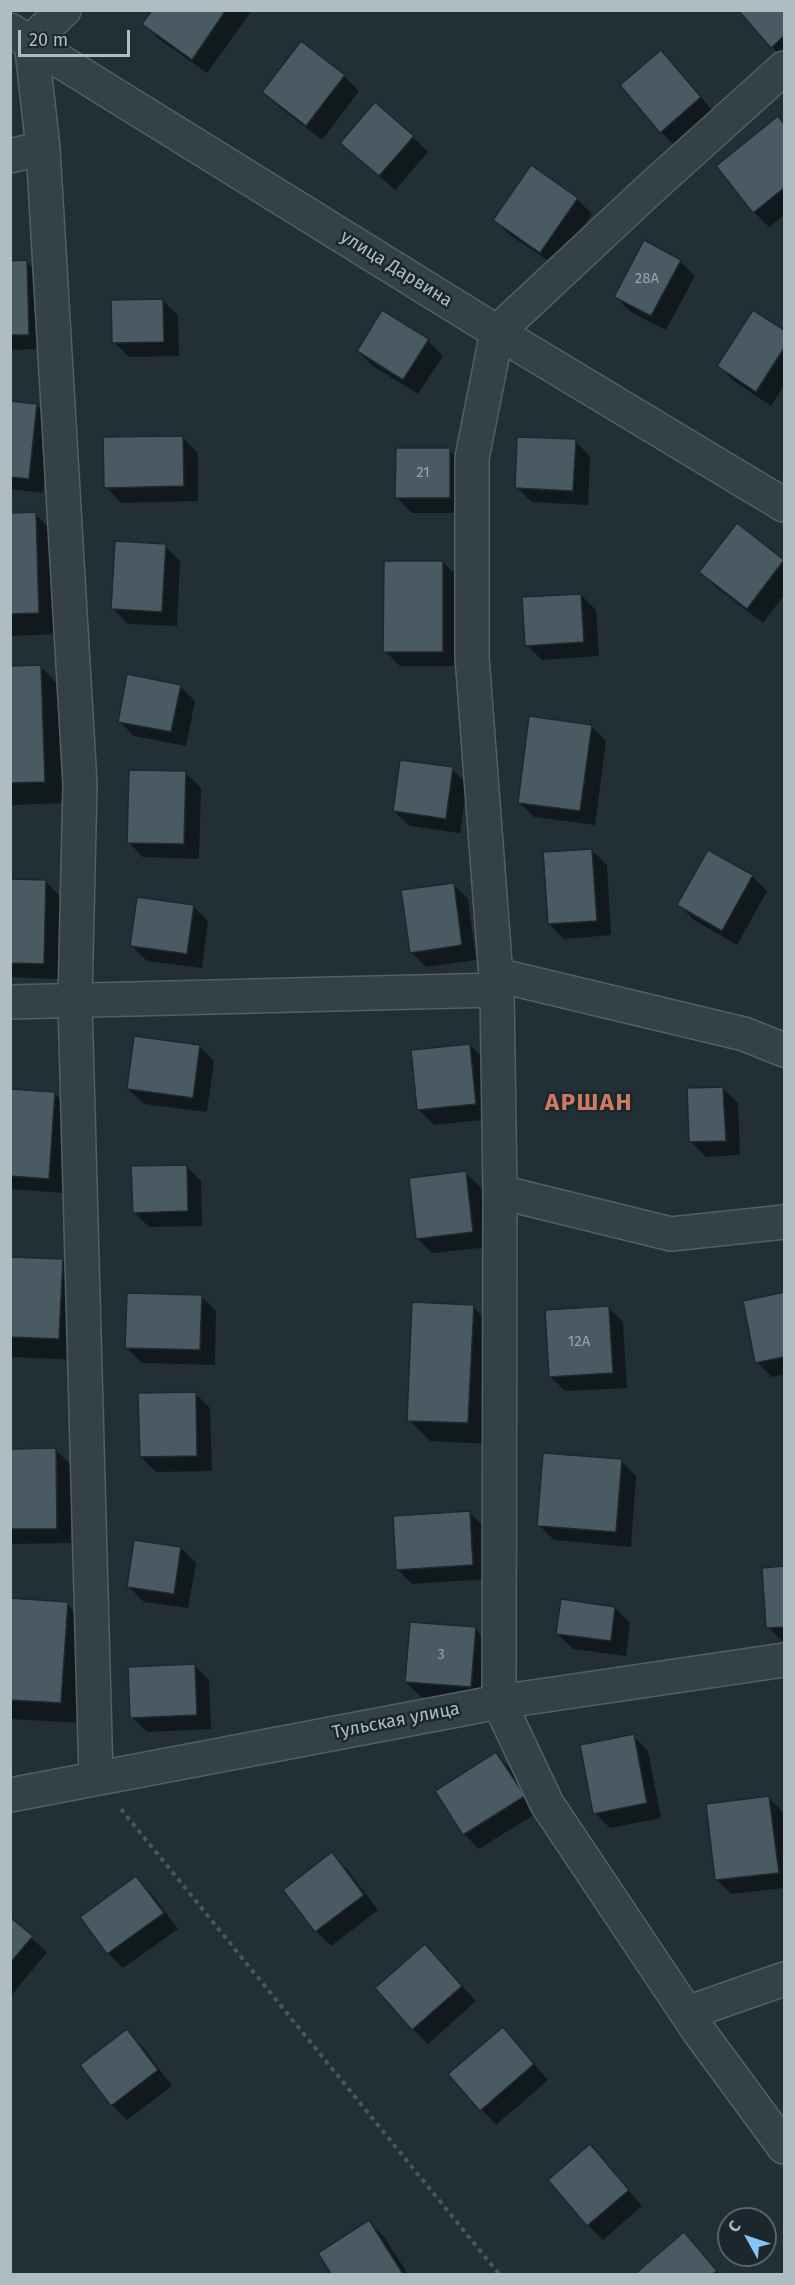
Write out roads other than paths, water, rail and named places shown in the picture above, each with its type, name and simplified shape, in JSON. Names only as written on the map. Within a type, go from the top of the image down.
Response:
[{"type":"street","points":[[64,10],[21,35],[43,148],[80,784],[75,1001],[96,1778]]},
{"type":"street","name":"улица Дарвина","points":[[21,35],[497,332],[784,505]]},
{"type":"street","points":[[784,68],[497,332],[471,458],[472,657],[497,983],[501,1192],[500,1702],[547,1804],[687,2013],[784,2147]]},
{"type":"street","points":[[10,156],[43,148]]},
{"type":"street","points":[[10,1002],[497,983],[744,1034],[784,1050]]},
{"type":"street","points":[[501,1192],[671,1234],[784,1222]]},
{"type":"street","name":"Тульская улица","points":[[10,1795],[500,1702],[784,1660]]},
{"type":"street","points":[[687,2013],[784,1979]]},
{"type":"district","name":"АРШАН","points":[[589,1103]]}]
